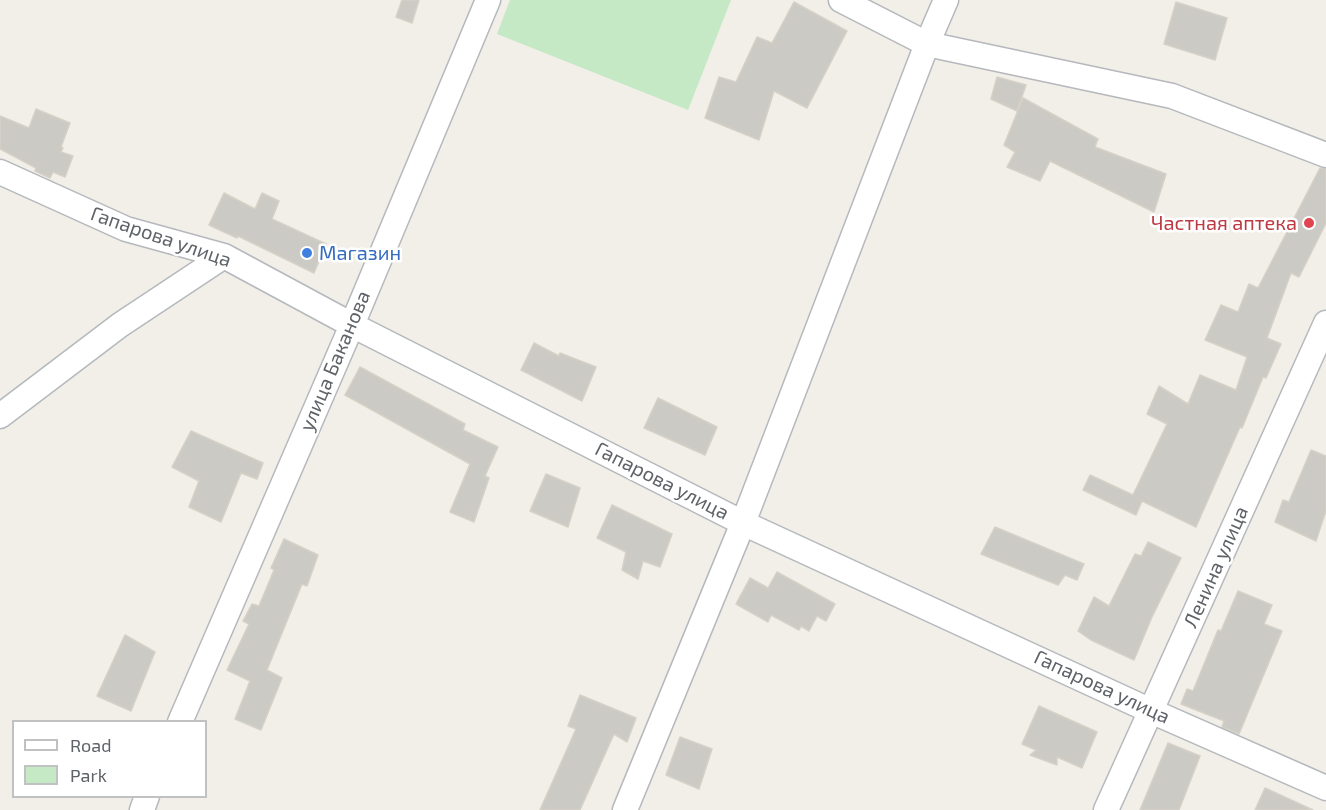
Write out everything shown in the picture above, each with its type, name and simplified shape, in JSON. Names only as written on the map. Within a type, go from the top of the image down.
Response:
[{"type":"street","name":"улица Баканова","points":[[181,720],[352,325],[488,0]]},
{"type":"street","points":[[842,0],[927,44],[1172,96],[1326,155]]},
{"type":"street","points":[[625,810],[743,522],[946,0]]},
{"type":"street","name":"Гапарова улица","points":[[0,172],[126,229],[224,256],[352,325],[743,522],[1151,711],[1326,788]]},
{"type":"street","points":[[0,416],[120,325],[224,256]]},
{"type":"street","name":"Ленина улица","points":[[1106,810],[1326,323]]},
{"type":"green space","points":[[510,0],[731,0],[688,110],[497,34]]},
{"type":"building","points":[[402,0],[419,0],[412,23],[396,17]]},
{"type":"building","points":[[794,2],[847,31],[807,108],[774,91],[759,140],[705,118],[719,77],[736,82],[757,37],[772,43]]},
{"type":"building","points":[[1176,2],[1227,18],[1215,60],[1164,44]]},
{"type":"building","points":[[997,77],[1026,85],[1017,111],[991,99]]},
{"type":"building","points":[[1023,98],[1098,139],[1095,147],[1166,174],[1154,212],[1050,161],[1040,181],[1007,167],[1015,152],[1004,145]]},
{"type":"building","points":[[36,109],[70,123],[61,147],[63,148],[61,152],[73,156],[65,177],[53,172],[50,178],[0,149],[0,116],[29,128]]},
{"type":"building","points":[[1320,168],[1326,169],[1326,223],[1299,277],[1291,273],[1267,338],[1281,344],[1266,378],[1263,377],[1196,527],[1142,501],[1136,515],[1083,490],[1090,475],[1133,495],[1167,424],[1147,414],[1159,386],[1188,404],[1200,375],[1236,390],[1247,357],[1205,340],[1221,305],[1238,312],[1249,284],[1258,288]]},
{"type":"building","points":[[224,193],[255,209],[262,193],[279,201],[272,219],[326,244],[314,273],[238,236],[237,238],[209,225]]},
{"type":"building","points":[[534,343],[559,356],[560,353],[596,367],[582,401],[521,370]]},
{"type":"building","points":[[360,367],[465,424],[463,430],[498,447],[485,476],[489,478],[474,522],[450,512],[470,464],[345,395]]},
{"type":"building","points":[[658,398],[717,427],[705,455],[644,428]]},
{"type":"building","points":[[191,431],[263,463],[257,479],[241,473],[221,522],[189,507],[199,481],[172,467]]},
{"type":"building","points":[[1311,450],[1326,456],[1326,511],[1316,541],[1275,522],[1283,500],[1289,502]]},
{"type":"building","points":[[546,474],[580,488],[568,527],[530,511]]},
{"type":"building","points":[[612,505],[672,534],[660,567],[643,561],[638,579],[622,570],[626,552],[597,538]]},
{"type":"building","points":[[995,527],[1084,564],[1077,580],[1065,575],[1058,585],[981,554]]},
{"type":"building","points":[[284,539],[318,555],[307,586],[302,584],[267,670],[282,678],[261,730],[235,719],[250,681],[227,670],[249,624],[243,621],[252,604],[259,606],[274,570],[271,568]]},
{"type":"building","points":[[1148,542],[1181,558],[1134,660],[1091,640],[1078,631],[1094,597],[1109,606],[1135,554],[1141,556]]},
{"type":"building","points":[[777,572],[835,604],[826,621],[817,616],[809,631],[801,626],[799,630],[771,615],[768,622],[736,604],[750,578],[768,588]]},
{"type":"building","points":[[1238,591],[1272,605],[1264,624],[1282,631],[1239,734],[1222,727],[1224,721],[1181,704],[1187,689],[1193,691],[1218,630],[1221,631]]},
{"type":"building","points":[[125,635],[155,652],[131,711],[97,696]]},
{"type":"building","points":[[580,695],[636,718],[627,742],[614,734],[580,810],[540,810],[576,729],[568,726]]},
{"type":"building","points":[[1039,706],[1097,732],[1082,768],[1057,757],[1057,765],[1030,755],[1036,750],[1022,744]]},
{"type":"building","points":[[680,737],[712,749],[699,789],[666,775]]},
{"type":"building","points":[[1168,743],[1200,756],[1179,810],[1140,810]]},
{"type":"building","points":[[1265,788],[1313,810],[1255,810]]},
{"type":"place","name":"Частная аптека","points":[[1309,223]]},
{"type":"place","name":"Магазин","points":[[307,253]]}]
